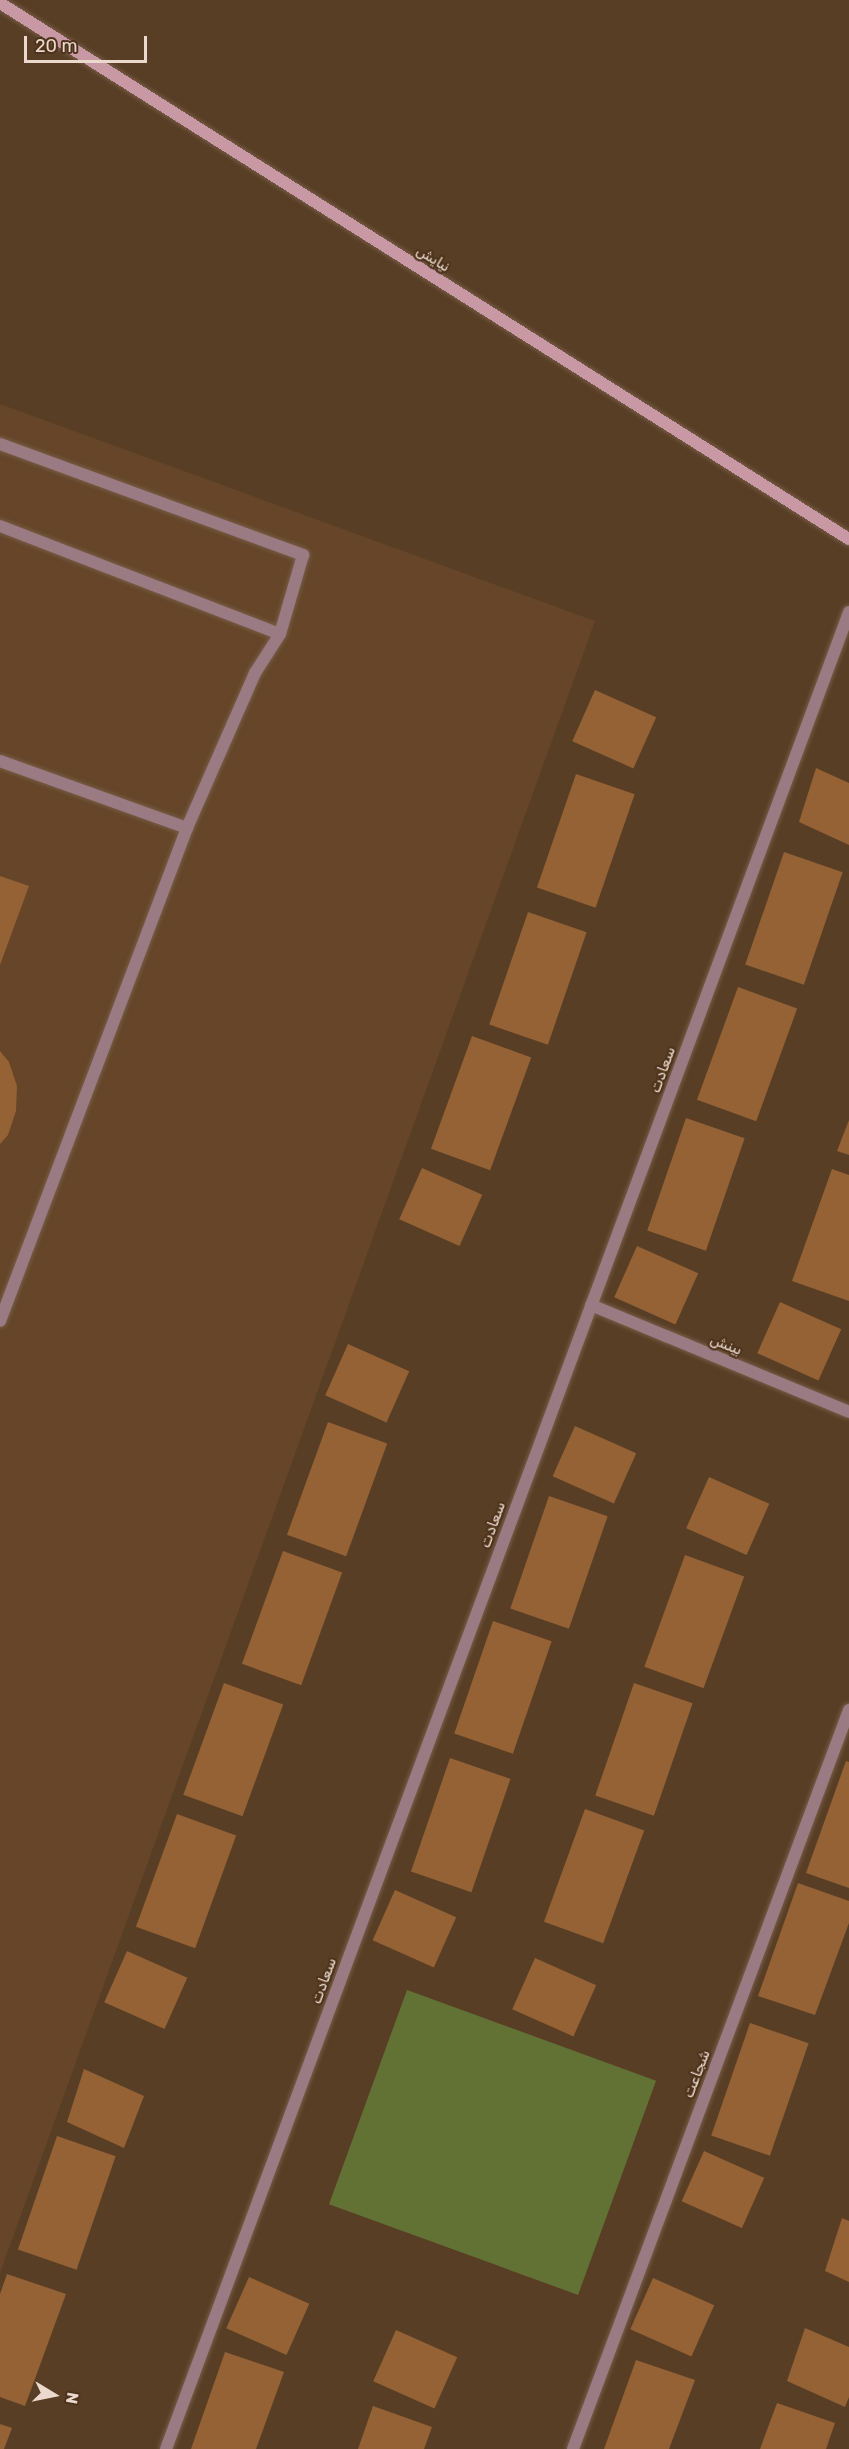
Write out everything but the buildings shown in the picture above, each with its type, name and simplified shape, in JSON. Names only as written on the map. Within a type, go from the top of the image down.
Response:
[{"type":"street","name":"نیایش","points":[[0,3],[849,539]]},
{"type":"lane","points":[[0,444],[303,555],[280,634],[255,673],[187,828],[0,1321]]},
{"type":"lane","points":[[0,526],[280,634]]},
{"type":"lane","name":"سعادت","points":[[166,2449],[849,612]]},
{"type":"lane","points":[[0,760],[187,828]]},
{"type":"lane","name":"بینش","points":[[591,1305],[849,1412]]},
{"type":"lane","name":"شجاعت","points":[[573,2449],[849,1710]]},
{"type":"shaded area","points":[[0,404],[595,621],[0,2273]]},
{"type":"green space","points":[[407,1990],[656,2081],[578,2295],[329,2204]]}]
